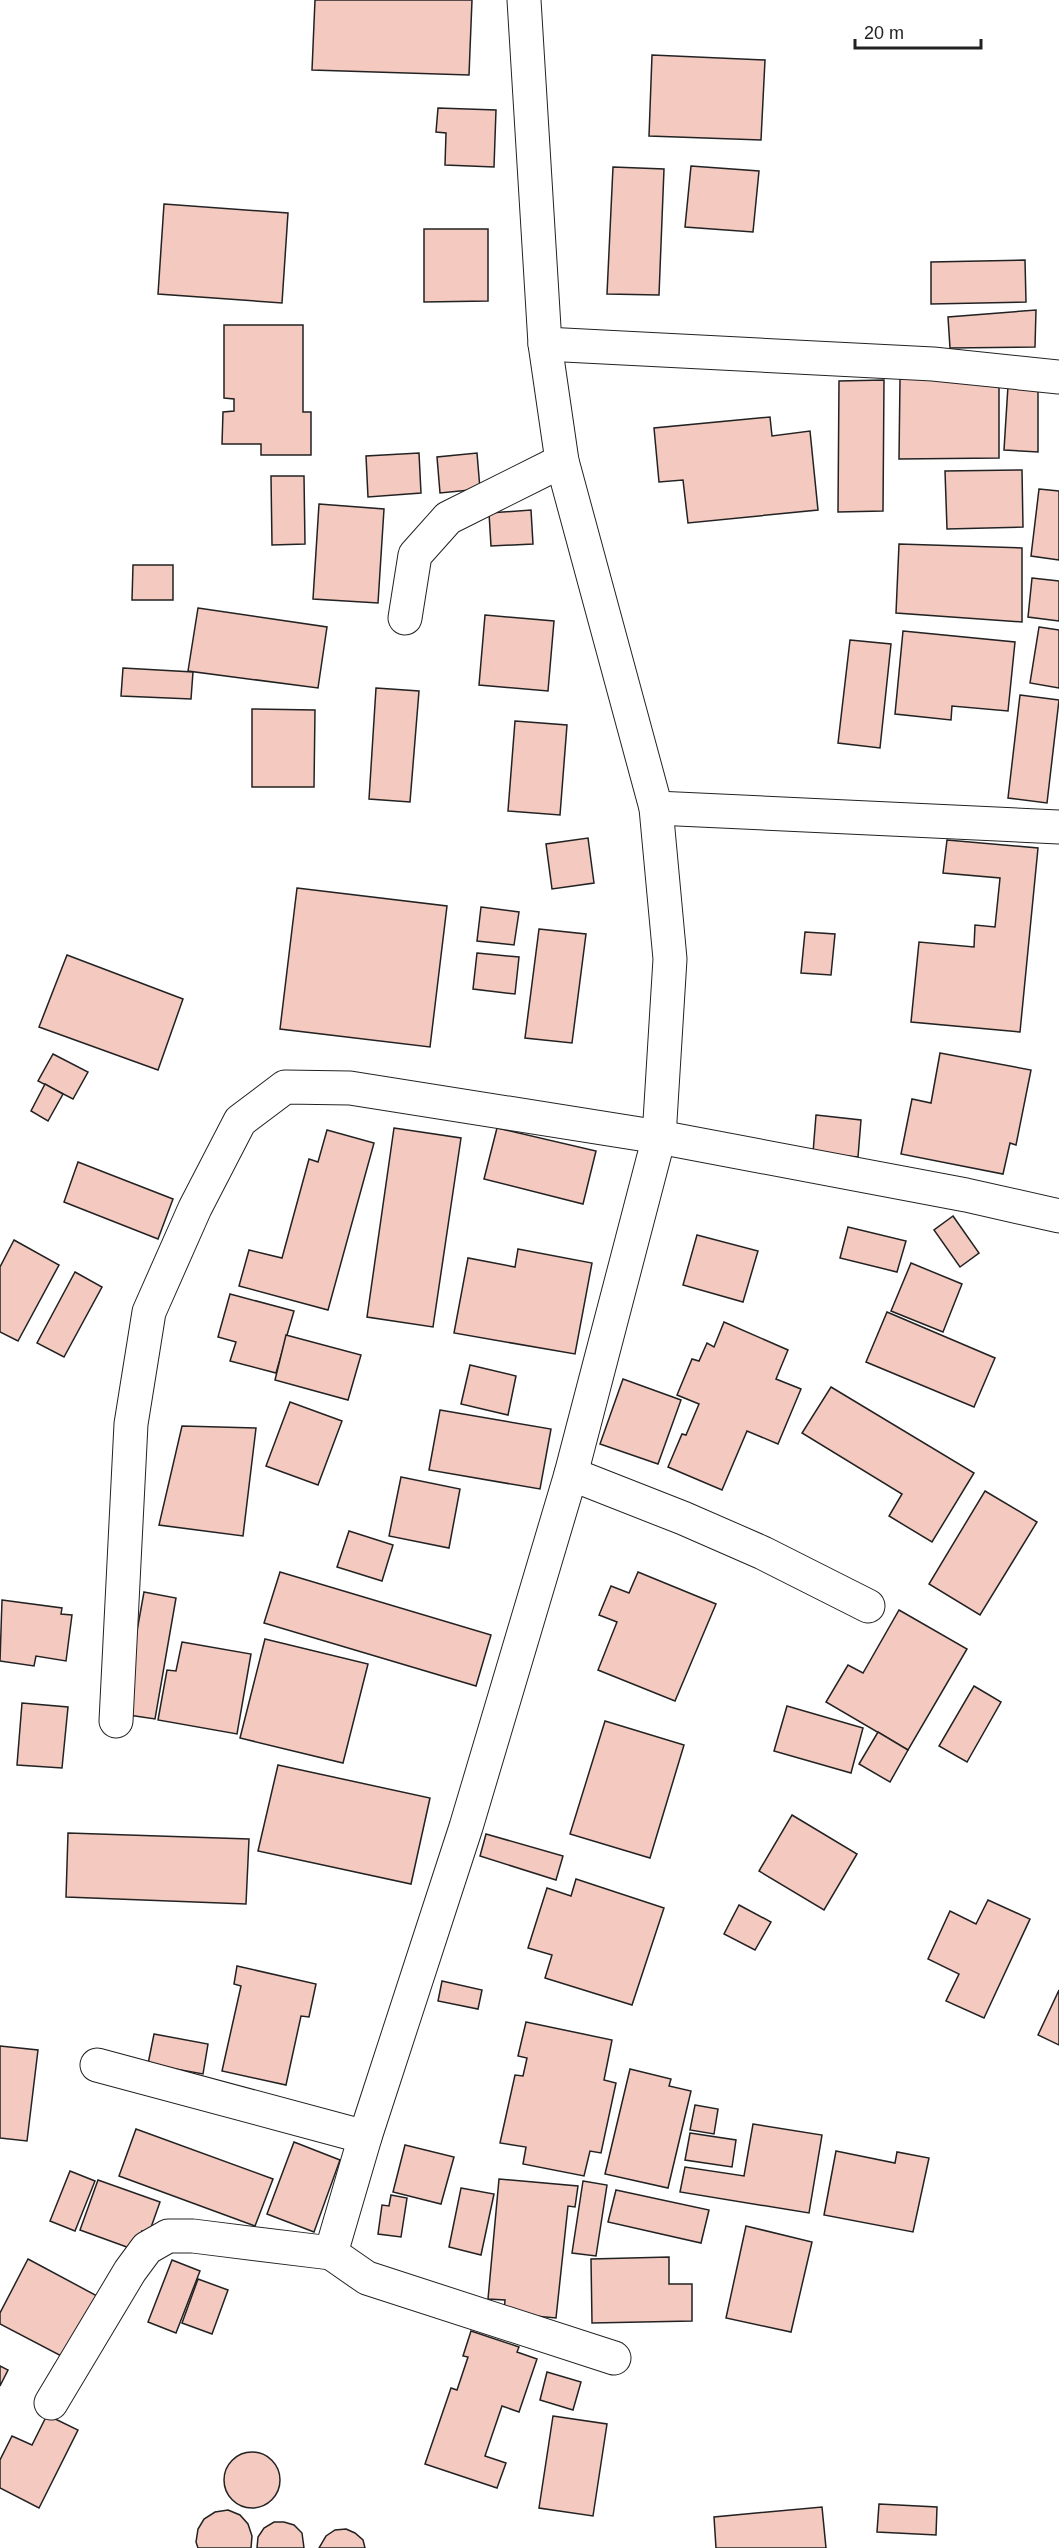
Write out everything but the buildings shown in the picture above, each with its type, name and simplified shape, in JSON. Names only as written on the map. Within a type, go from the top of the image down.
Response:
[{"type":"street","points":[[331,2253],[365,2137],[466,1827],[571,1474],[658,1137],[670,959],[656,808],[562,461],[545,344],[524,0]]},
{"type":"street","points":[[545,344],[933,364],[1059,377]]},
{"type":"street","points":[[405,618],[415,555],[448,518],[562,461]]},
{"type":"street","points":[[656,808],[1059,827]]},
{"type":"street","points":[[116,1721],[131,1424],[149,1312],[195,1208],[240,1121],[285,1087],[350,1088],[658,1137],[966,1195],[1059,1216]]},
{"type":"street","points":[[571,1474],[683,1518],[763,1553],[868,1606]]},
{"type":"street","points":[[97,2065],[365,2137]]},
{"type":"street","points":[[51,2403],[130,2271],[147,2248],[168,2236],[193,2236],[331,2253],[367,2278],[614,2358]]}]
